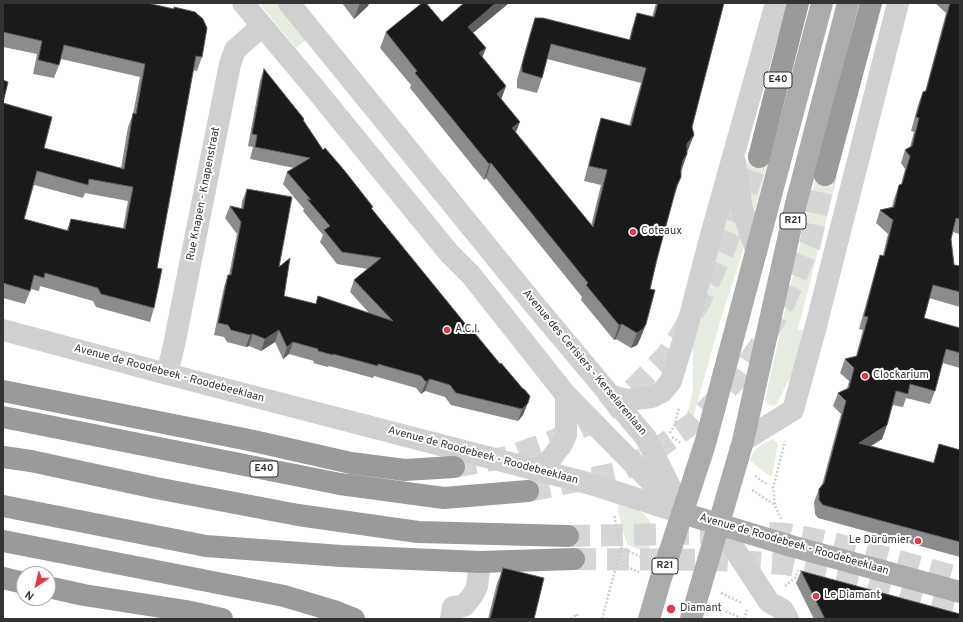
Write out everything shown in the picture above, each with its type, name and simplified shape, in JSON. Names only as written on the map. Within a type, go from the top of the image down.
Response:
[{"type":"highway","name":"E40","points":[[759,157],[798,3]]},
{"type":"highway","points":[[826,175],[871,3]]},
{"type":"highway","name":"E40","points":[[3,391],[249,440],[351,463],[405,470],[454,467]]},
{"type":"highway","name":"E40","points":[[3,417],[340,484],[444,498],[528,491]]},
{"type":"highway","points":[[3,456],[156,488],[298,515],[418,532],[568,536]]},
{"type":"highway","points":[[3,506],[206,546],[342,556],[480,562],[574,559]]},
{"type":"highway","points":[[3,541],[284,596],[334,611],[354,619]]},
{"type":"highway","points":[[3,578],[16,581]]},
{"type":"highway","points":[[56,590],[186,611],[222,619]]},
{"type":"main road","name":"R21","points":[[649,619],[705,444],[822,3]]},
{"type":"main road","name":"R21","points":[[691,619],[743,441],[796,204],[848,3]]},
{"type":"main road","name":"Avenue de Roodebeek - Roodebeeklaan","points":[[682,513],[791,546],[960,592]]},
{"type":"street","points":[[243,3],[445,247],[471,275],[566,395],[682,513]]},
{"type":"street","name":"Avenue des Cerisiers - Kerselarenlaan","points":[[289,3],[609,395],[646,438],[682,513]]},
{"type":"street","points":[[609,395],[627,400],[652,397],[662,392],[670,381],[685,335],[711,235],[776,3]]},
{"type":"street","points":[[743,441],[793,410],[816,326],[898,3]]},
{"type":"street","name":"Rue Knapen - Knapenstraat","points":[[167,374],[230,64],[235,50],[262,26]]},
{"type":"street","points":[[312,85],[339,64]]},
{"type":"street","points":[[734,155],[742,209],[756,250]]},
{"type":"street","name":"Avenue de Roodebeek - Roodebeeklaan","points":[[3,330],[537,470],[613,491],[682,513]]},
{"type":"street","points":[[537,470],[550,460],[562,444],[566,435],[566,395]]},
{"type":"street","points":[[718,524],[773,603],[783,610],[788,619]]},
{"type":"street","points":[[452,619],[453,607],[464,606],[477,587],[480,562]]},
{"type":"path","points":[[775,505],[773,488],[793,410]]},
{"type":"path","points":[[602,619],[621,548],[611,504],[613,491]]},
{"type":"path","points":[[623,565],[643,573]]},
{"type":"path","points":[[773,603],[796,577],[798,568]]},
{"type":"path","points":[[712,605],[743,618],[748,606]]},
{"type":"path","points":[[570,619],[577,614],[577,619]]},
{"type":"shaded area","points":[[259,3],[280,3],[308,38],[296,48]]},
{"type":"shaded area","points":[[749,155],[768,160],[754,214],[746,170]]},
{"type":"shaded area","points":[[817,173],[837,178],[798,329],[807,331],[790,378],[777,403],[775,406],[772,406],[767,404],[765,400]]},
{"type":"shaded area","points":[[731,201],[743,244],[743,251],[722,315],[691,425],[685,421],[693,391],[693,345]]},
{"type":"shaded area","points":[[773,439],[778,445],[772,475],[770,476],[749,460],[756,449],[762,444]]},
{"type":"shaded area","points":[[618,503],[635,508],[644,514],[649,520],[653,533],[648,554],[627,544],[618,512]]},
{"type":"building","points":[[3,3],[147,3],[195,12],[203,19],[207,28],[202,57],[196,56],[157,268],[162,269],[154,308],[101,294],[98,288],[45,273],[44,278],[34,275],[30,291],[3,283],[3,103],[52,117],[44,148],[124,169],[133,113],[136,114],[145,64],[64,45],[59,65],[38,60],[42,41],[3,32]],"holes":[[[37,171],[88,185],[89,179],[133,187],[125,229],[71,219],[68,231],[24,219]]]},
{"type":"building","points":[[422,3],[426,3],[442,22],[464,3],[496,3],[468,27],[486,48],[479,53],[506,86],[497,94],[520,122],[512,128],[593,227],[607,170],[589,166],[601,118],[631,126],[646,68],[551,44],[542,78],[522,72],[522,65],[535,18],[543,18],[630,40],[637,13],[654,17],[658,3],[724,3],[692,127],[694,135],[687,144],[687,154],[683,160],[681,177],[677,185],[657,259],[650,289],[655,290],[646,324],[643,329],[637,333],[622,324],[619,325],[586,285],[588,283],[491,163],[489,164],[415,73],[417,71],[386,32]]},
{"type":"building","points":[[950,3],[960,3],[960,219],[956,218],[951,239],[954,265],[960,266],[960,292],[933,285],[924,318],[960,328],[960,353],[946,349],[935,391],[910,384],[908,394],[896,391],[887,425],[859,443],[934,463],[939,444],[960,450],[960,542],[823,505],[819,500],[819,489],[824,483],[846,401],[838,393],[849,388],[854,368],[845,359],[857,356],[868,317],[864,316],[880,255],[884,256],[893,220],[880,210],[894,207],[899,185],[902,184],[910,156],[905,150],[912,146],[919,118],[916,117],[923,92],[926,91]]},
{"type":"building","points":[[264,69],[304,119],[303,120],[323,150],[325,148],[344,170],[373,207],[371,208],[472,332],[473,331],[500,364],[501,363],[530,396],[528,403],[522,409],[456,393],[450,385],[430,379],[426,382],[421,376],[378,364],[378,366],[333,355],[293,342],[287,347],[279,330],[265,339],[253,334],[250,335],[231,330],[228,325],[218,323],[228,275],[231,275],[241,222],[230,206],[243,209],[247,189],[292,197],[279,267],[290,258],[284,296],[316,304],[318,296],[393,321],[354,280],[381,258],[342,252],[324,230],[330,226],[307,199],[311,200],[287,172],[310,158],[255,147],[257,135],[252,134]]},
{"type":"building","points":[[3,80],[8,82],[3,103]]},
{"type":"building","points":[[503,568],[544,578],[534,619],[490,619]]},
{"type":"building","points":[[801,571],[960,614],[960,619],[825,619]]},
{"type":"tunnel","points":[[454,467],[507,457],[553,441],[590,423],[626,396],[666,356],[681,334],[701,299],[726,245],[759,157]]},
{"type":"tunnel","points":[[528,491],[617,473],[650,454],[693,423],[736,380],[763,341],[784,303],[810,244],[825,175]]},
{"type":"tunnel","points":[[568,536],[734,533]]},
{"type":"tunnel","points":[[769,533],[787,534],[829,542],[960,578]]},
{"type":"tunnel","points":[[574,559],[717,560],[785,564],[866,581],[960,606]]},
{"type":"place","name":"Coteaux","points":[[633,232]]},
{"type":"place","name":"A.C.I.","points":[[447,330]]},
{"type":"place","name":"Clockarium","points":[[865,376]]},
{"type":"place","name":"Le Dürümier","points":[[918,541]]},
{"type":"place","name":"Le Diamant","points":[[816,596]]},
{"type":"place","name":"Diamant","points":[[671,609]]}]
